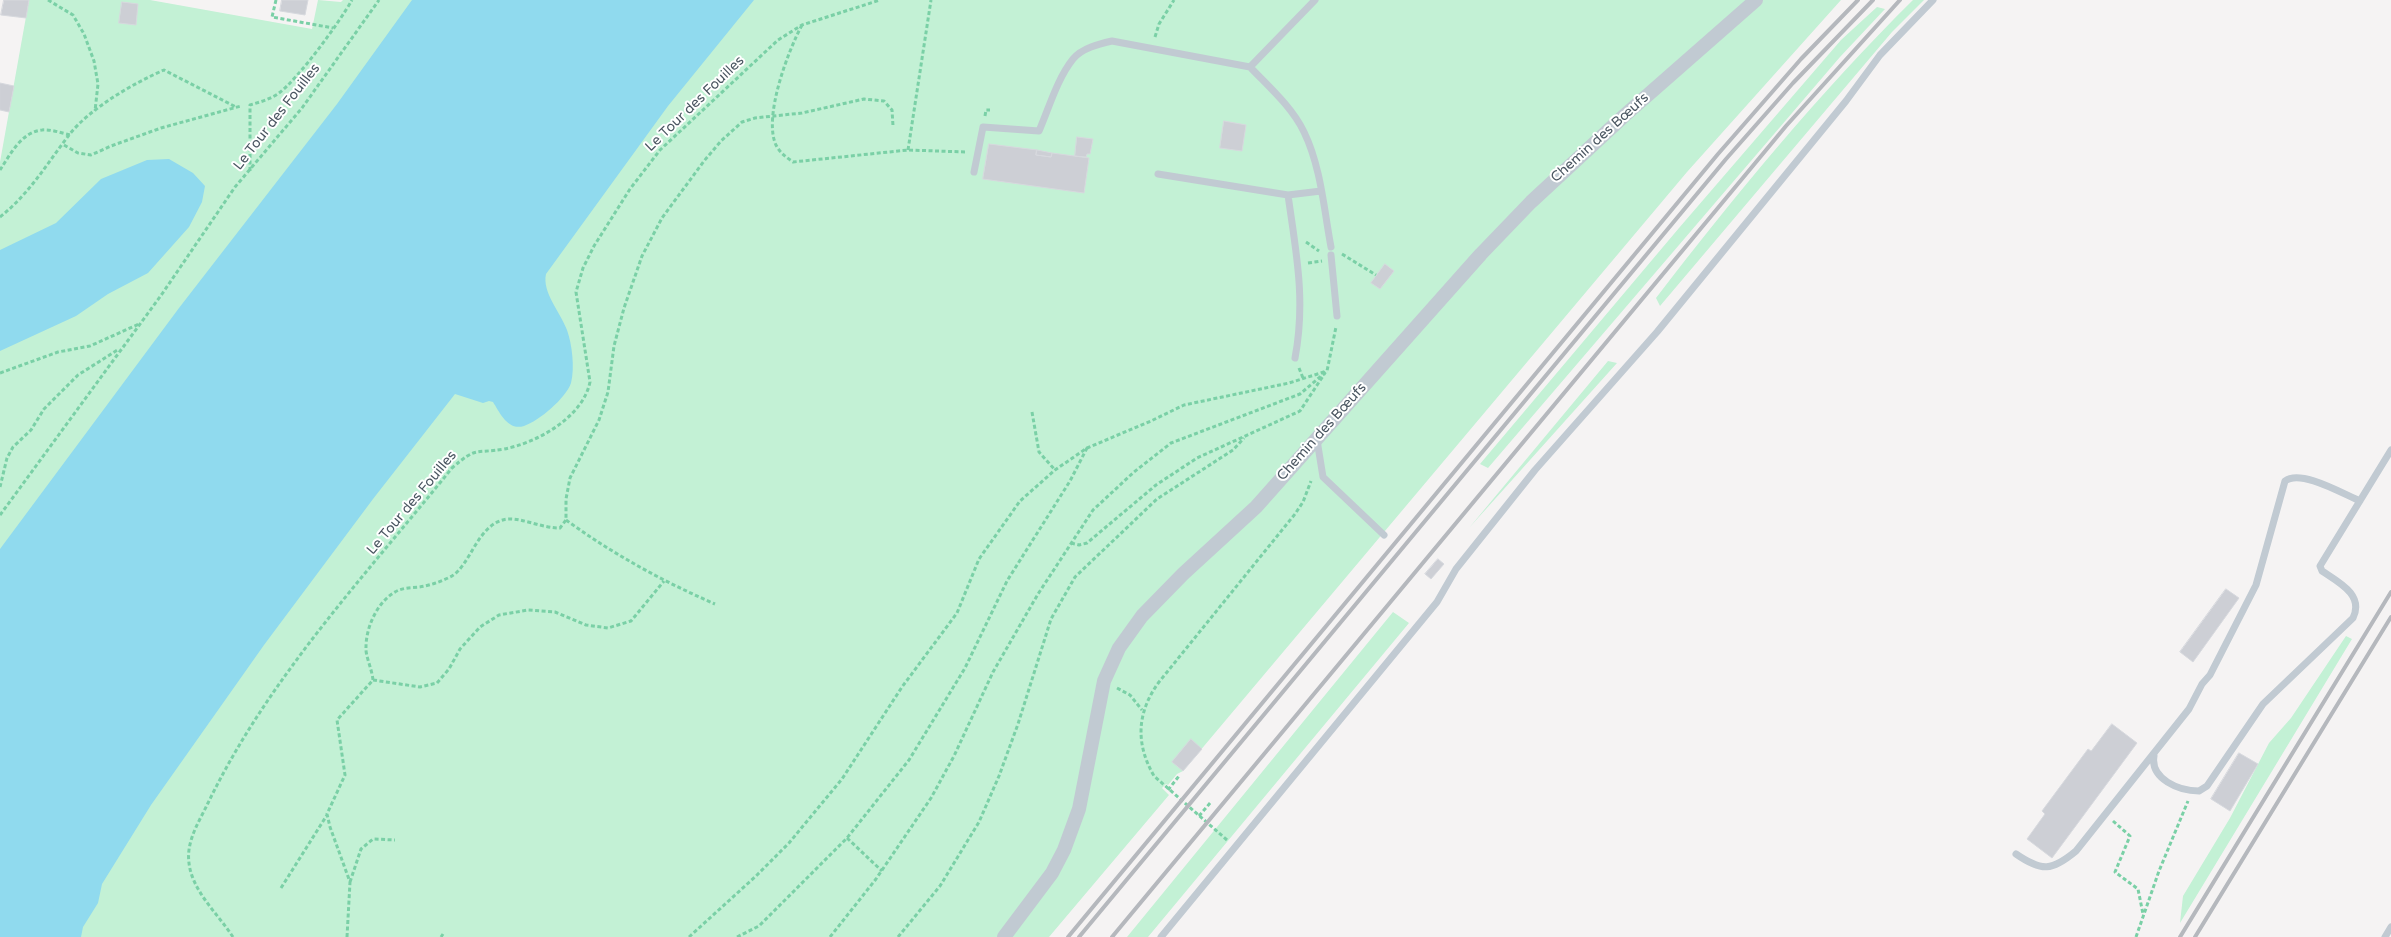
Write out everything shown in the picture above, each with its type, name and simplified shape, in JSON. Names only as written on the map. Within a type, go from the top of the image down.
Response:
[{"type":"street","name":"Chemin des Bœufs","points":[[1004,937],[1052,873],[1074,826],[1088,769],[1104,681],[1119,648],[1142,616],[1183,574],[1256,507],[1316,437],[1531,202],[1625,115],[1756,0]]},
{"type":"lane","points":[[1250,67],[1315,0]]},
{"type":"lane","points":[[1160,937],[1437,602],[1456,569],[1534,470],[1657,332],[1846,100],[1880,55],[1933,0]]},
{"type":"lane","points":[[974,172],[983,127],[1039,131],[1073,58],[1095,44],[1112,41],[1250,67],[1284,102],[1304,132],[1321,191],[1332,254],[1337,316]]},
{"type":"lane","points":[[1158,174],[1288,195],[1321,191]]},
{"type":"lane","points":[[1288,195],[1301,290],[1300,329],[1294,358]]},
{"type":"lane","points":[[1316,437],[1324,478],[1384,535]]},
{"type":"lane","points":[[2154,755],[2152,765],[2156,774],[2179,788],[2199,791],[2207,786],[2263,704],[2353,618],[2358,608],[2356,600],[2322,571],[2320,566],[2391,450]]},
{"type":"lane","points":[[2016,854],[2034,866],[2046,868],[2060,864],[2076,851],[2189,709],[2202,684],[2210,675],[2248,602],[2262,568],[2285,481],[2292,477],[2309,480],[2360,501]]},
{"type":"lane","points":[[2385,937],[2391,927]]},
{"type":"path","points":[[48,0],[73,15],[84,34],[94,61],[98,84],[95,112]]},
{"type":"path","points":[[276,0],[272,17],[332,28]]},
{"type":"path","points":[[250,171],[250,104],[277,94],[290,84],[352,0]]},
{"type":"path","name":"Le Tour des Fouilles","points":[[0,515],[200,241],[235,187],[302,108],[379,0]]},
{"type":"path","name":"Le Tour des Fouilles","points":[[233,937],[196,886],[189,863],[190,841],[229,759],[296,657],[452,468],[466,456],[479,450],[503,449],[538,438],[576,410],[588,394],[590,382],[576,292],[583,268],[594,246],[630,190],[660,150],[778,40],[802,24],[880,0]]},
{"type":"path","points":[[908,150],[931,0]]},
{"type":"path","points":[[1150,48],[1159,24],[1174,0]]},
{"type":"path","points":[[802,24],[784,65],[773,117],[775,144],[782,154],[792,162],[908,150],[971,152]]},
{"type":"path","points":[[0,217],[16,204],[44,173],[70,134],[95,112],[140,81],[164,70],[236,107]]},
{"type":"path","points":[[281,888],[327,814],[345,774],[337,720],[373,680],[372,666],[365,649],[368,630],[376,612],[398,590],[427,586],[452,576],[474,545],[497,522],[509,519],[547,528],[560,528],[566,520],[566,498],[570,478],[599,420],[608,392],[614,346],[642,256],[662,218],[721,141],[742,122],[755,118],[773,117],[864,99],[884,101],[892,110],[893,126]]},
{"type":"path","points":[[64,145],[78,153],[91,155],[161,128],[242,106]]},
{"type":"path","points":[[0,170],[11,151],[26,137],[42,130],[70,134]]},
{"type":"path","points":[[1293,233],[1376,276]]},
{"type":"path","points":[[1298,264],[1332,254]]},
{"type":"path","points":[[1071,543],[1079,545],[1087,543],[1156,485],[1197,458],[1244,438],[1300,410],[1327,371],[1334,344],[1337,316]]},
{"type":"path","points":[[0,374],[58,352],[90,346],[140,324]]},
{"type":"path","points":[[0,487],[7,458],[13,447],[31,430],[44,409],[78,375],[121,347]]},
{"type":"path","points":[[689,937],[789,843],[842,779],[902,687],[957,613],[979,559],[1020,501],[1055,470],[1087,448],[1184,405],[1289,383],[1327,371]]},
{"type":"path","points":[[830,937],[882,871],[931,798],[993,672],[1093,510],[1134,472],[1171,442],[1300,394],[1327,371]]},
{"type":"path","points":[[1032,412],[1039,452],[1055,470]]},
{"type":"path","points":[[898,937],[940,886],[979,822],[999,776],[1018,724],[1052,619],[1075,577],[1157,500],[1208,464],[1233,450],[1244,438]]},
{"type":"path","points":[[737,937],[759,926],[847,838],[909,760],[966,668],[1007,580],[1070,481],[1087,448]]},
{"type":"path","points":[[1218,832],[1154,776],[1148,764],[1142,740],[1142,710],[1158,682],[1295,514],[1308,492],[1312,474]]},
{"type":"path","points":[[566,520],[601,545],[664,582],[715,604]]},
{"type":"path","points":[[373,680],[420,687],[437,683],[448,670],[460,649],[480,627],[500,615],[528,610],[555,612],[586,624],[608,628],[632,621],[664,582]]},
{"type":"path","points":[[1104,681],[1130,695],[1142,710]]},
{"type":"path","points":[[1168,790],[1180,776]]},
{"type":"path","points":[[2136,937],[2159,871],[2187,806],[2190,791]]},
{"type":"path","points":[[1199,816],[1211,802]]},
{"type":"path","points":[[327,814],[330,828],[350,882]]},
{"type":"path","points":[[2104,815],[2130,836],[2114,872],[2138,889],[2144,915]]},
{"type":"path","points":[[847,838],[882,871]]},
{"type":"path","points":[[347,937],[350,882],[361,849],[373,839],[395,840]]},
{"type":"green space","points":[[29,0],[150,0],[312,29],[318,0],[341,2],[343,0],[1841,0],[1687,172],[1183,771],[1162,788],[1169,795],[1049,937],[0,937],[0,162]]},
{"type":"green space","points":[[1913,0],[1924,0],[1892,32],[1660,306],[1656,298],[1748,182],[1812,107]]},
{"type":"green space","points":[[1877,7],[1885,9],[1840,57],[1488,468],[1480,464],[1841,40]]},
{"type":"green space","points":[[1608,361],[1617,363],[1469,528]]},
{"type":"green space","points":[[1393,612],[1409,623],[1148,937],[1127,937]]},
{"type":"green space","points":[[2346,636],[2352,639],[2180,923],[2183,896],[2230,818],[2269,743],[2291,718]]},
{"type":"water","points":[[412,0],[754,0],[668,106],[546,274],[545,281],[549,295],[567,330],[572,349],[571,383],[564,395],[537,419],[518,427],[509,424],[505,420],[493,402],[483,403],[455,394],[373,499],[264,645],[151,805],[102,884],[98,903],[83,927],[81,937],[0,937],[0,549],[179,308],[337,104]]},
{"type":"water","points":[[169,159],[193,173],[205,186],[202,202],[189,227],[148,273],[108,294],[76,316],[0,351],[0,250],[56,223],[101,179],[147,160]]},
{"type":"building","points":[[4,0],[29,0],[26,18],[1,15]]},
{"type":"building","points":[[282,0],[308,0],[305,15],[280,11]]},
{"type":"building","points":[[122,2],[138,4],[136,25],[119,23]]},
{"type":"building","points":[[0,83],[14,86],[9,112],[0,110]]},
{"type":"building","points":[[1224,121],[1246,125],[1242,151],[1220,148]]},
{"type":"building","points":[[1077,137],[1093,139],[1090,154],[1087,154],[1086,157],[1075,156]]},
{"type":"building","points":[[989,144],[1037,150],[1036,155],[1051,157],[1052,153],[1089,158],[1084,193],[983,179]]},
{"type":"building","points":[[1037,150],[1052,153],[1051,157],[1036,155]]},
{"type":"building","points":[[1385,264],[1394,271],[1380,289],[1371,283]]},
{"type":"building","points":[[1438,559],[1444,564],[1431,579],[1425,574]]},
{"type":"building","points":[[2226,589],[2239,598],[2193,662],[2180,652]]},
{"type":"building","points":[[2112,724],[2137,743],[2052,858],[2027,839],[2045,814],[2042,811],[2088,749],[2091,751]]},
{"type":"building","points":[[1191,739],[1202,749],[1183,771],[1172,762]]},
{"type":"building","points":[[2239,753],[2258,764],[2230,811],[2211,799]]},
{"type":"railway","points":[[1068,937],[1718,154],[1801,59],[1858,0]]},
{"type":"railway","points":[[1079,937],[1726,159],[1793,83],[1873,0]]},
{"type":"railway","points":[[1112,937],[1786,126],[1900,0]]},
{"type":"railway","points":[[2180,937],[2391,592]]},
{"type":"railway","points":[[2195,937],[2391,617]]}]
